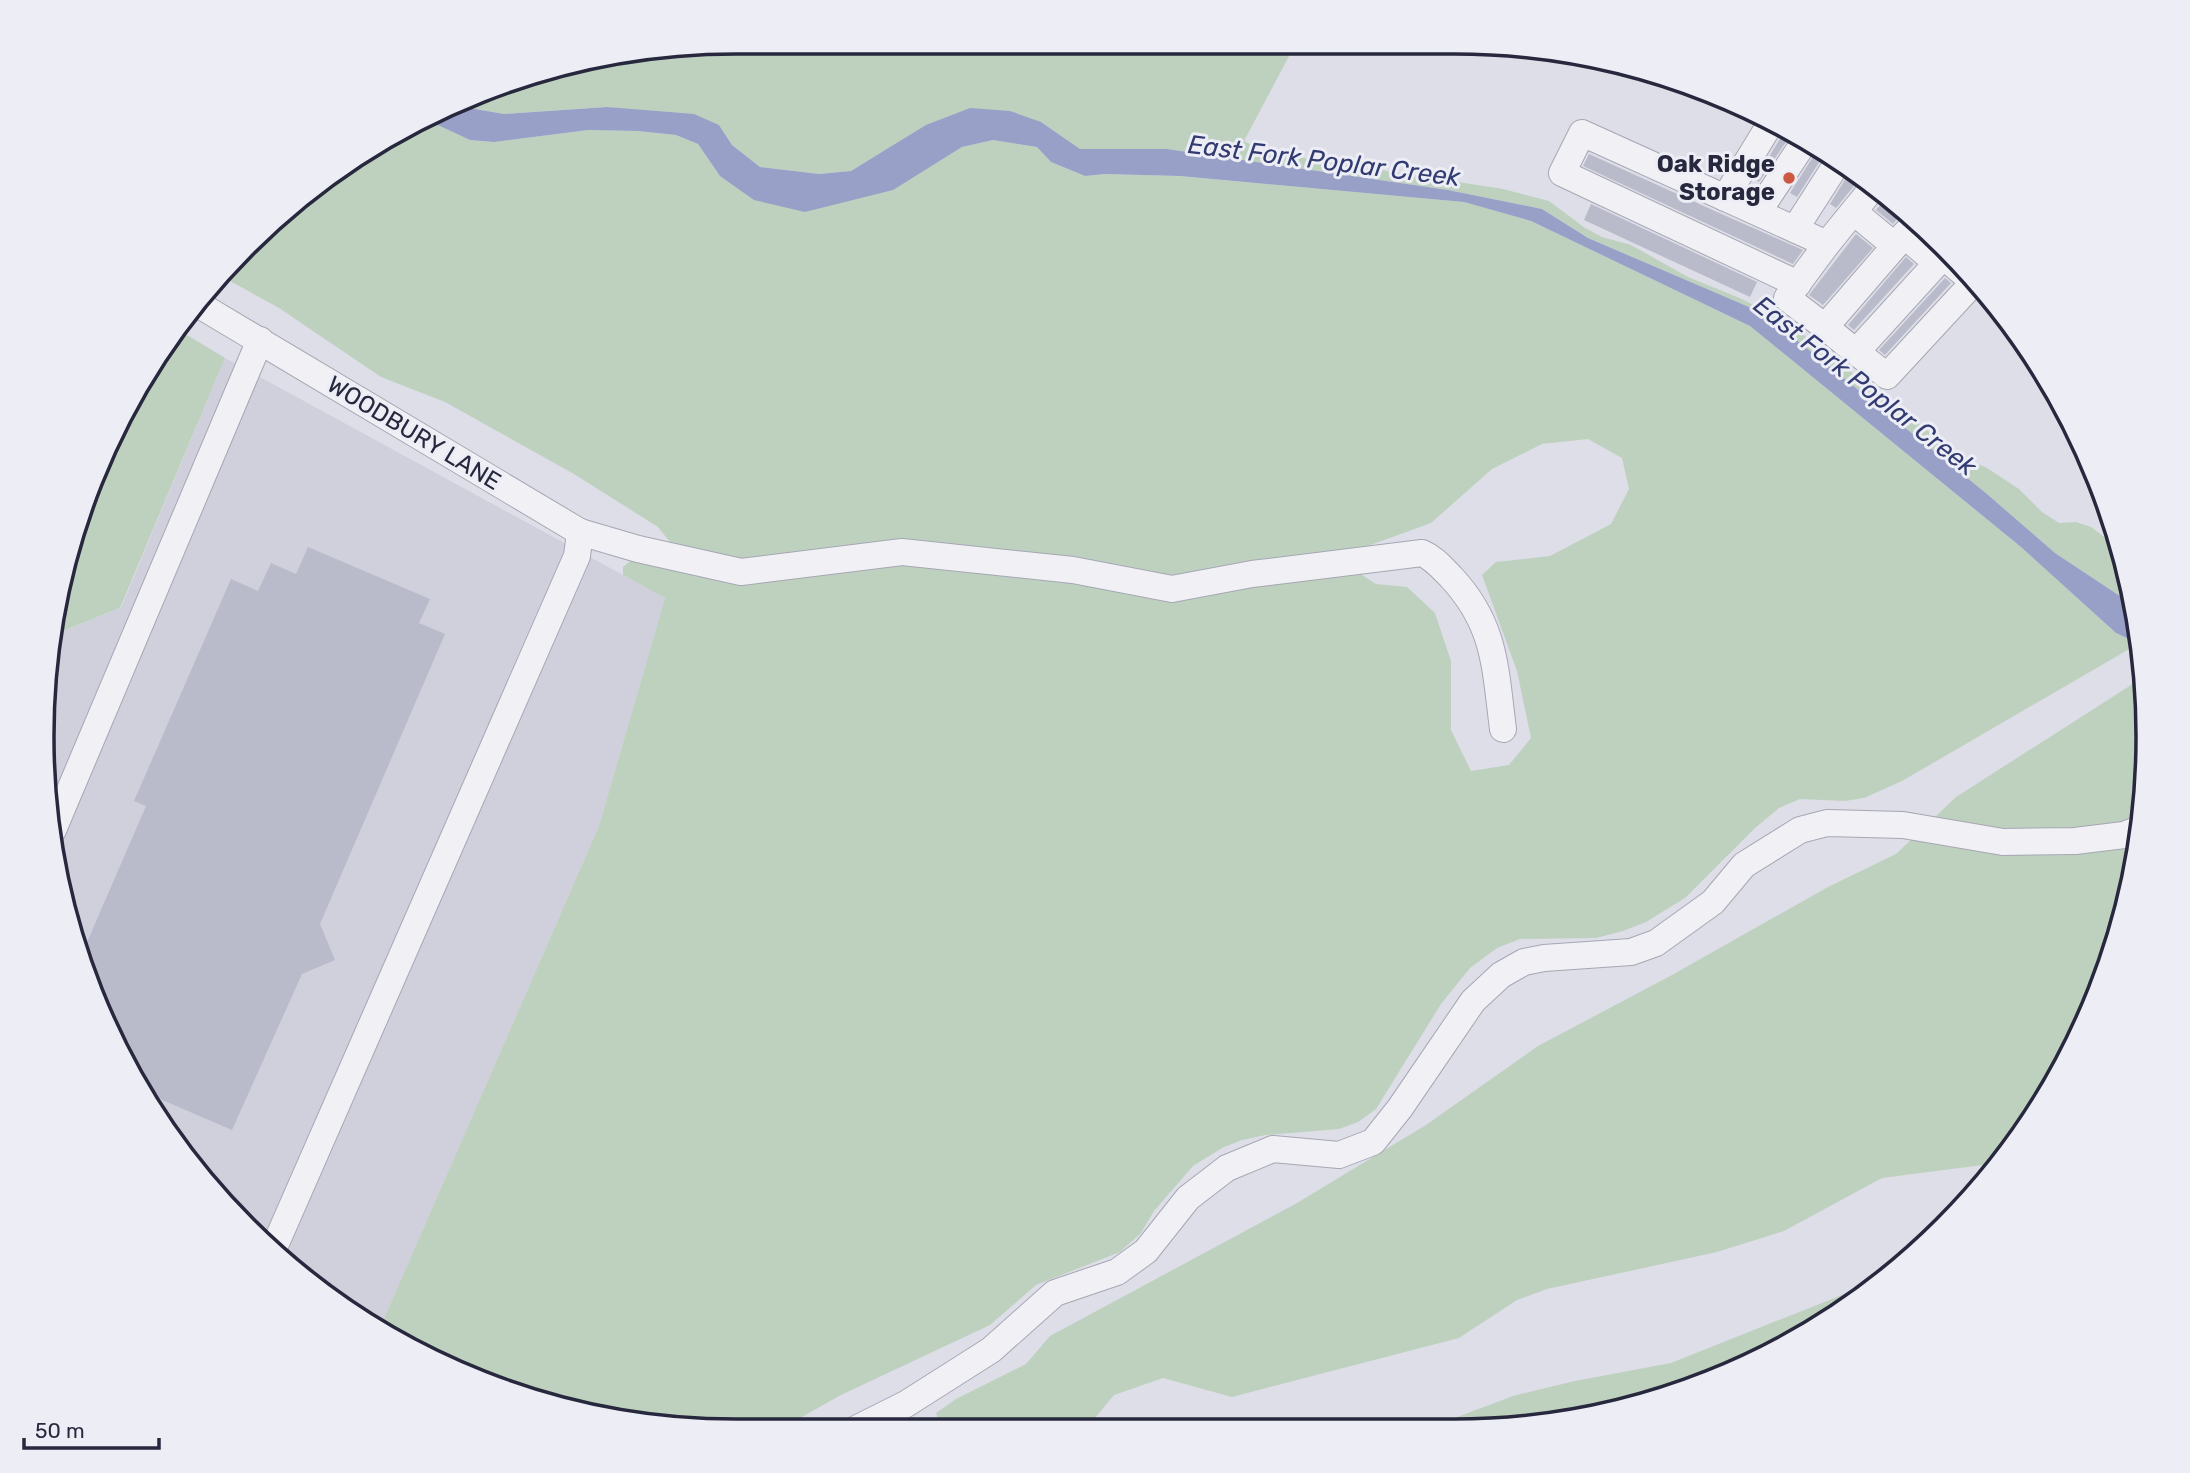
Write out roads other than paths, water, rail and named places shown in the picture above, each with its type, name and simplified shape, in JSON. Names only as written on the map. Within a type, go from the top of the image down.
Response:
[{"type":"street","points":[[1725,198],[1766,131]]},
{"type":"street","points":[[1798,285],[1562,173],[1581,133],[1827,244]]},
{"type":"street","points":[[1758,212],[1800,149]]},
{"type":"street","points":[[1795,229],[1833,169]]},
{"type":"street","points":[[1868,194],[1787,298],[1887,376],[1968,289]]},
{"type":"street","points":[[1854,212],[1905,234],[1931,249]]},
{"type":"street","points":[[1825,327],[1905,234]]},
{"type":"street","points":[[1856,352],[1940,258]]},
{"type":"street","name":"WOODBURY LANE","points":[[206,309],[580,532],[638,549],[741,572],[902,552],[1073,570],[1172,589],[1252,574],[1422,553],[1430,556],[1467,596],[1486,628],[1492,650],[1503,729]]},
{"type":"street","points":[[59,816],[260,340]]},
{"type":"street","points":[[277,1240],[576,556],[580,532]]},
{"type":"street","points":[[876,1419],[906,1404],[991,1350],[1055,1293],[1116,1272],[1146,1251],[1188,1198],[1227,1167],[1273,1149],[1339,1155],[1373,1142],[1400,1108],[1473,1001],[1501,975],[1524,962],[1544,958],[1631,952],[1656,943],[1713,902],[1745,865],[1800,830],[1827,823],[1903,825],[2003,842],[2076,841],[2129,833]]},
{"type":"water","name":"East Fork Poplar Creek","points":[[607,107],[694,114],[719,125],[732,145],[760,167],[819,174],[851,171],[926,125],[970,108],[1010,111],[1041,122],[1080,149],[1167,149],[1448,190],[1542,209],[1588,238],[1763,313],[1987,494],[2055,553],[2122,597],[2129,639],[2116,633],[2021,547],[1750,326],[1531,221],[1464,202],[1180,176],[1085,176],[1051,162],[1037,147],[993,140],[962,147],[893,190],[805,212],[754,200],[720,176],[698,144],[676,135],[588,130],[494,142],[470,140],[436,124],[470,108],[504,114]]},
{"type":"place","name":"Oak Ridge Storage","points":[[1789,178]]}]
